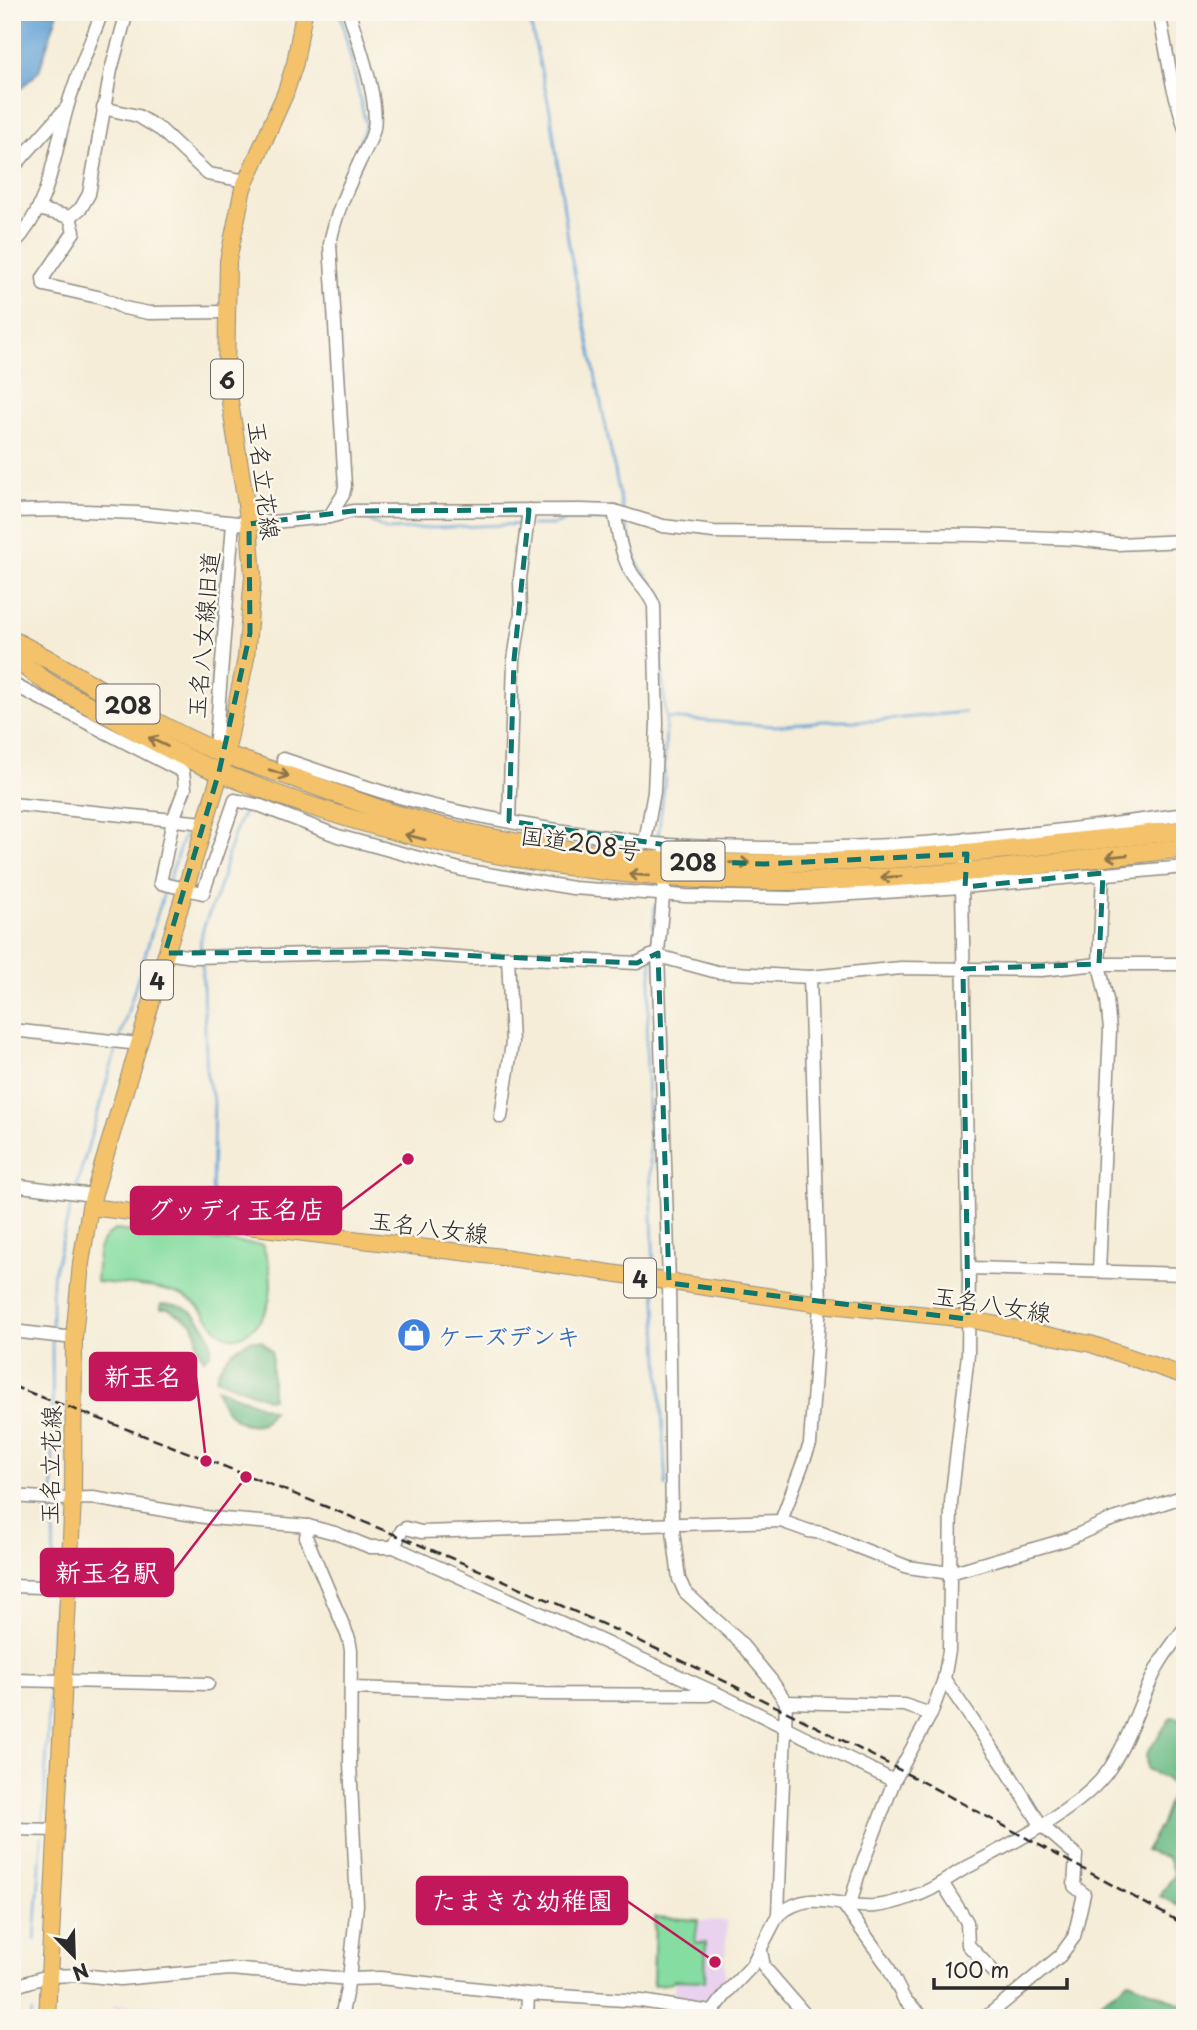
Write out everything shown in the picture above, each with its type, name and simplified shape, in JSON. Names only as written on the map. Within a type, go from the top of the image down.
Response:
[{"type":"highway","points":[[12,632],[44,654]]},
{"type":"highway","name":"国道208号","points":[[12,640],[44,654],[151,718],[220,752],[396,814],[462,831],[665,869],[764,864],[1185,830]]},
{"type":"highway","name":"国道208号","points":[[12,657],[49,683],[219,772],[343,818],[459,848],[563,867],[665,869],[836,880],[964,880],[1185,848]]},
{"type":"highway","points":[[12,665],[49,683]]},
{"type":"main road","name":"玉名立花線","points":[[220,752],[250,633],[253,576],[241,524],[226,376],[228,261],[233,229],[246,181],[285,94],[295,63],[304,12]]},
{"type":"main road","name":"4","points":[[83,1197],[139,1044],[219,772],[220,752]]},
{"type":"main road","name":"玉名立花線","points":[[47,2018],[45,1830],[62,1682],[60,1499],[83,1197]]},
{"type":"main road","name":"玉名八女線","points":[[83,1197],[820,1304],[968,1319],[1091,1344],[1185,1376]]},
{"type":"street","points":[[12,246],[38,209],[47,189],[67,107],[102,12]]},
{"type":"street","points":[[70,217],[81,208],[89,194],[103,108],[127,12]]},
{"type":"street","points":[[329,517],[344,495],[345,486],[330,244],[345,193],[374,131],[375,115],[349,12]]},
{"type":"street","points":[[1159,12],[1185,129]]},
{"type":"street","points":[[12,169],[67,107]]},
{"type":"street","points":[[103,108],[138,116],[161,130],[208,174],[246,181]]},
{"type":"street","points":[[38,209],[70,217]]},
{"type":"street","points":[[70,217],[74,232],[43,278],[44,285],[102,298],[124,308],[149,313],[226,312]]},
{"type":"street","points":[[509,821],[513,660],[521,614],[520,579],[529,510]]},
{"type":"street","points":[[12,511],[137,513],[241,524],[329,517],[353,511],[529,510],[621,514],[663,526],[714,532],[979,535],[1076,538],[1117,544],[1185,541]]},
{"type":"street","points":[[621,514],[624,556],[631,572],[650,594],[654,606],[657,724],[654,792],[645,842]]},
{"type":"street","name":"玉名八女線旧道","points":[[220,752],[241,524]]},
{"type":"street","points":[[12,684],[183,772],[186,788],[173,820],[160,883],[204,893],[235,800],[261,806],[338,836],[463,870],[573,888],[665,869]]},
{"type":"street","points":[[12,1987],[48,1976],[81,1975],[120,1979],[230,1969],[641,2001],[710,2015],[751,1967],[778,1915],[786,1702],[738,1640],[685,1592],[679,1579],[672,1523],[669,1283],[658,956],[665,869],[645,842],[552,830],[471,815],[402,798],[282,759]]},
{"type":"street","points":[[12,804],[204,823]]},
{"type":"street","points":[[846,1905],[894,1781],[931,1714],[944,1679],[949,1651],[951,1502],[968,1354],[969,1268],[962,969],[966,846],[1185,814]]},
{"type":"street","points":[[964,880],[1185,867]]},
{"type":"street","points":[[1099,1271],[1110,1030],[1099,964],[1103,873]]},
{"type":"street","points":[[165,953],[194,957],[385,952],[473,958],[637,963],[651,956],[658,956],[718,972],[810,977],[901,968],[1041,970],[1099,964],[1185,964]]},
{"type":"street","points":[[501,1116],[512,1043],[508,957]]},
{"type":"street","points":[[781,1521],[810,1444],[820,1304],[810,977]]},
{"type":"street","points":[[12,1030],[139,1044]]},
{"type":"street","points":[[12,1185],[83,1197]]},
{"type":"street","points":[[969,1268],[1185,1274]]},
{"type":"street","points":[[12,1331],[74,1338]]},
{"type":"street","points":[[12,1496],[93,1498],[211,1518],[308,1525],[370,1546],[394,1547],[714,1692],[894,1781]]},
{"type":"street","points":[[394,1547],[402,1530],[406,1528],[421,1532],[781,1521],[822,1533],[908,1567],[950,1573],[1068,1539],[1108,1521],[1185,1496]]},
{"type":"street","points":[[308,1525],[306,1537],[349,1639],[352,1688],[350,1763],[357,1905],[349,1979],[341,2018]]},
{"type":"street","points":[[12,1586],[42,1587]]},
{"type":"street","points":[[778,1915],[789,1907],[813,1899],[846,1905],[875,1906],[913,1897],[943,1884],[955,1874],[1001,1851],[1089,1792],[1108,1770],[1132,1727],[1158,1665],[1185,1627]]},
{"type":"street","points":[[944,1679],[1000,1759],[1041,1825],[1076,1855],[1074,1886],[1084,1894],[1074,1937],[1060,1956],[985,2018]]},
{"type":"street","points":[[12,1680],[208,1684]]},
{"type":"street","points":[[352,1688],[544,1695],[708,1695],[714,1692]]},
{"type":"street","points":[[786,1702],[904,1705],[931,1714]]},
{"type":"street","points":[[12,1829],[45,1830]]},
{"type":"street","points":[[943,1884],[967,1922],[968,1945],[997,1975]]},
{"type":"street","points":[[846,1905],[887,1965],[904,1999],[924,2018]]},
{"type":"street","points":[[761,1951],[764,1967],[808,2018]]},
{"type":"street","points":[[527,2018],[528,1994]]},
{"type":"highlighted area","points":[[529,510],[514,660],[509,821],[666,845],[666,860],[764,864],[967,854],[965,887],[1103,873],[1099,964],[963,969],[968,1319],[669,1283],[658,953],[637,963],[385,952],[165,953],[219,772],[250,633],[249,524],[353,511]]},
{"type":"shaded area","points":[[698,1920],[727,1921],[724,1983],[720,1983],[718,1993],[709,2000],[673,1998],[675,1980],[705,1980],[695,1943]]},
{"type":"shaded area","points":[[114,2005],[300,2011],[300,2018],[113,2018]]},
{"type":"green space","points":[[115,1230],[262,1245],[271,1278],[265,1312],[246,1333],[231,1337],[220,1332],[196,1304],[175,1293],[148,1287],[96,1282],[100,1245],[108,1234]]},
{"type":"green space","points":[[161,1304],[181,1306],[195,1315],[205,1327],[211,1341],[210,1354],[204,1359],[197,1347],[197,1334],[192,1323],[169,1309],[161,1309]]},
{"type":"green space","points":[[252,1340],[262,1341],[272,1352],[272,1398],[267,1399],[216,1378],[229,1354]]},
{"type":"green space","points":[[217,1388],[273,1411],[262,1423],[246,1424],[227,1411]]},
{"type":"green space","points":[[1171,1717],[1185,1719],[1185,1908],[1160,1896],[1174,1875],[1168,1858],[1145,1851],[1160,1825],[1174,1788],[1166,1779],[1147,1769],[1146,1755]]},
{"type":"green space","points":[[655,1917],[698,1920],[695,1942],[706,1943],[705,1981],[675,1980],[667,1984],[653,1985]]},
{"type":"green space","points":[[1129,1981],[1185,2006],[1185,2018],[1079,2018]]},
{"type":"water","points":[[12,12],[58,12],[39,71],[12,97]]},
{"type":"waterway","points":[[340,12],[366,125],[343,184]]},
{"type":"waterway","points":[[528,12],[551,115],[569,246],[623,511]]},
{"type":"waterway","points":[[349,518],[363,517],[387,530],[524,524]]},
{"type":"waterway","points":[[624,517],[637,563],[662,597],[662,670],[666,718],[664,786],[658,838]]},
{"type":"waterway","points":[[531,525],[553,525],[570,519],[610,521]]},
{"type":"waterway","points":[[277,528],[321,523]]},
{"type":"waterway","points":[[210,714],[223,561]]},
{"type":"waterway","points":[[666,718],[775,726],[823,721],[873,721],[965,712]]},
{"type":"waterway","points":[[191,817],[200,790]]},
{"type":"waterway","points":[[201,952],[204,925],[219,888],[235,831],[246,810]]},
{"type":"waterway","points":[[169,880],[187,826]]},
{"type":"waterway","points":[[120,1037],[165,889]]},
{"type":"waterway","points":[[652,951],[655,905]]},
{"type":"waterway","points":[[652,961],[646,1046],[654,1273]]},
{"type":"waterway","points":[[202,962],[207,1077],[214,1102],[212,1189],[218,1204],[293,1223]]},
{"type":"waterway","points":[[76,1188],[117,1046]]},
{"type":"waterway","points":[[52,1332],[52,1280],[73,1198]]},
{"type":"waterway","points":[[655,1286],[666,1486]]},
{"type":"waterway","points":[[52,1338],[53,1493]]},
{"type":"waterway","points":[[50,1678],[54,1614],[53,1503]]},
{"type":"waterway","points":[[704,1617],[711,1624]]},
{"type":"waterway","points":[[43,1825],[50,1685]]},
{"type":"waterway","points":[[35,1940],[42,1835]]},
{"type":"waterway","points":[[31,2018],[32,2012]]},
{"type":"railway","points":[[12,1386],[397,1535],[680,1660],[825,1731],[1185,1925]]},
{"type":"place","name":"グッディ玉名店","points":[[408,1159]]},
{"type":"place","name":"ケーズデンキ","points":[[414,1335]]},
{"type":"place","name":"新玉名","points":[[206,1461]]},
{"type":"place","name":"新玉名駅","points":[[246,1477]]},
{"type":"place","name":"たまきな幼稚園","points":[[715,1962]]}]
